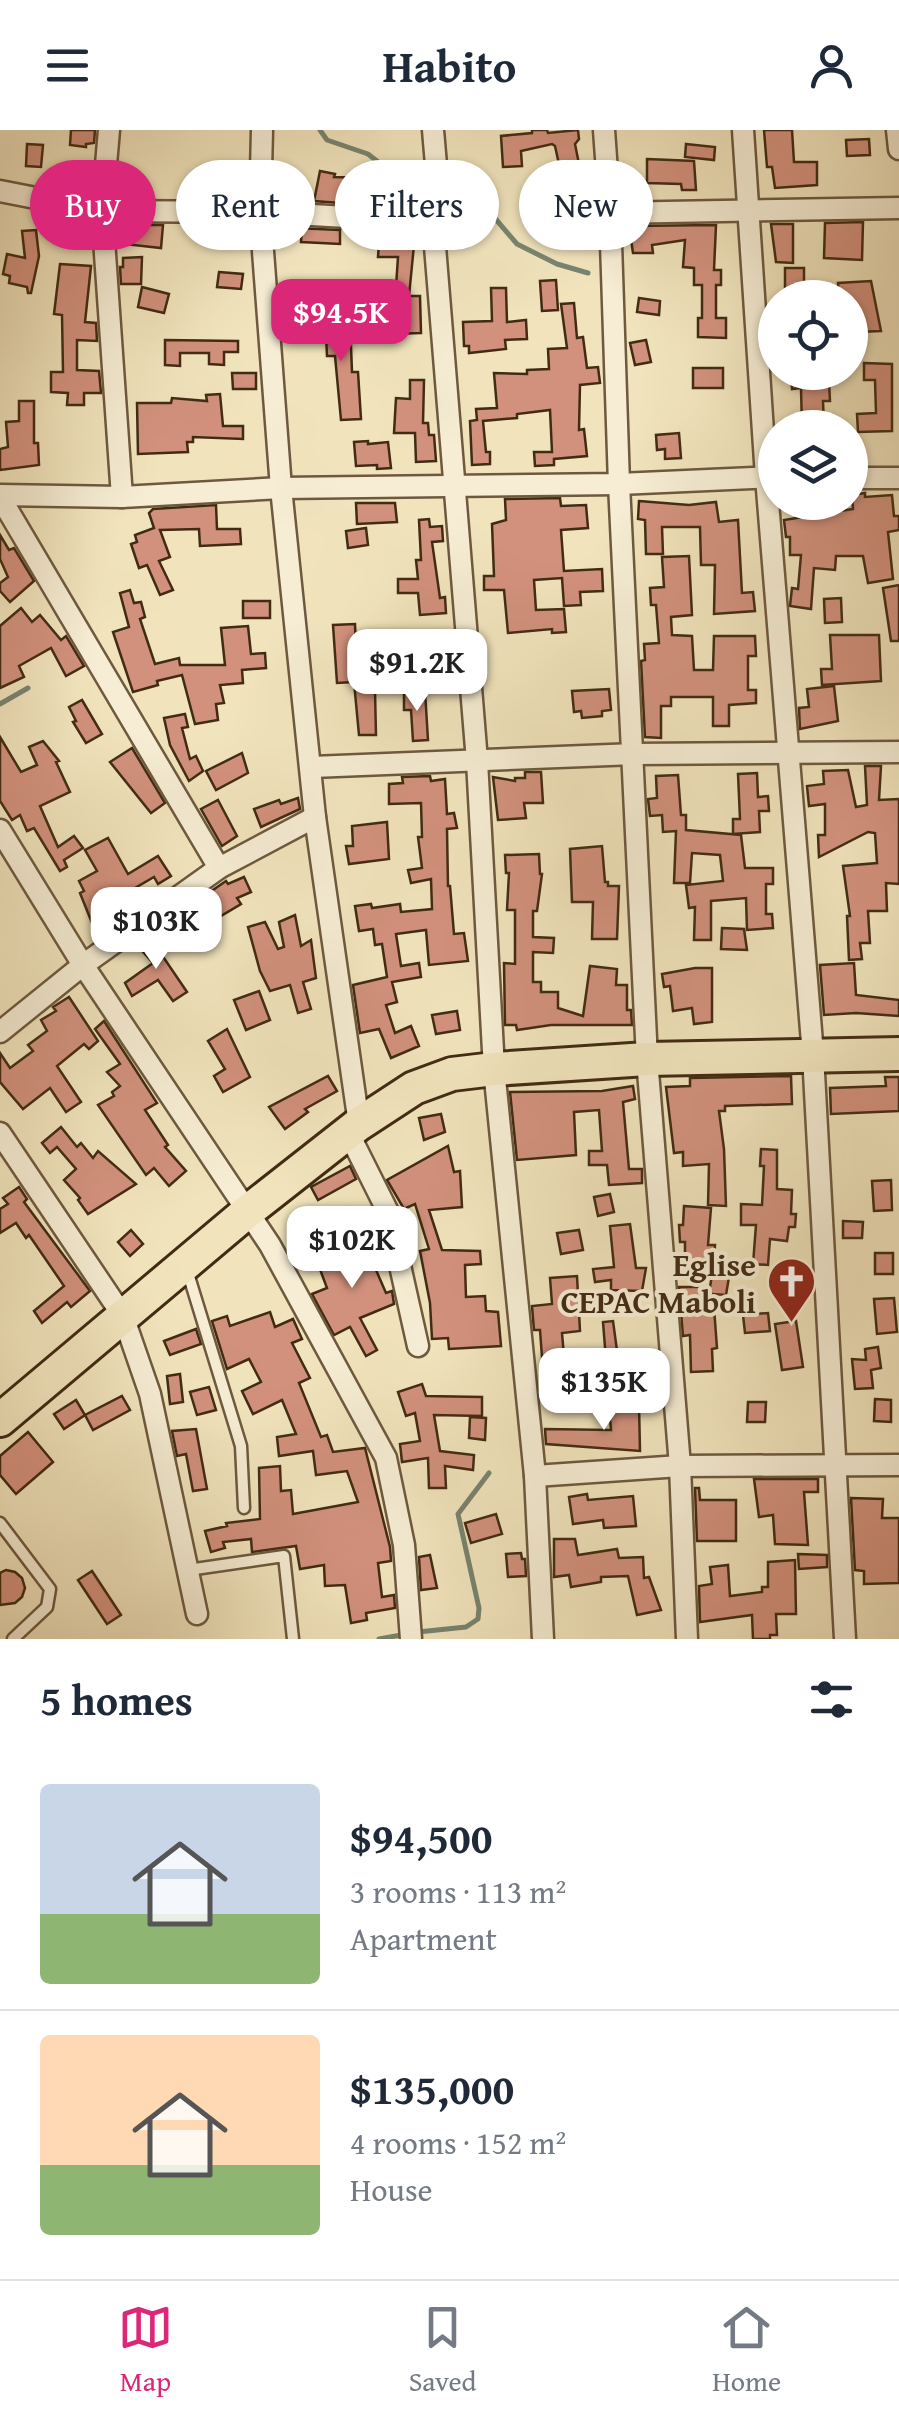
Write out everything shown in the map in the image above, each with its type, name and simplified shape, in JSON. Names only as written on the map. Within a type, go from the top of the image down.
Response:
[{"type":"highway","points":[[3,1411],[246,1212],[353,1128],[414,1088],[452,1074],[648,1058],[899,1054]]},
{"type":"street","points":[[106,160],[109,130]]},
{"type":"street","points":[[261,160],[262,130]]},
{"type":"street","points":[[433,130],[436,160]]},
{"type":"street","points":[[604,130],[606,160]]},
{"type":"street","points":[[743,130],[765,410]]},
{"type":"street","points":[[897,130],[899,149]]},
{"type":"street","points":[[0,191],[30,197]]},
{"type":"street","points":[[653,212],[899,208]]},
{"type":"street","points":[[315,215],[432,222],[477,761],[494,1069],[535,1476],[544,1639]]},
{"type":"street","points":[[105,250],[122,497]]},
{"type":"street","points":[[263,250],[281,488],[315,818],[353,1128],[388,1212],[418,1346]]},
{"type":"street","points":[[611,250],[648,1058],[680,1466],[687,1639]]},
{"type":"street","points":[[0,496],[122,497],[281,488],[620,484],[758,478]]},
{"type":"street","points":[[868,478],[899,478]]},
{"type":"street","points":[[0,496],[219,868]]},
{"type":"street","points":[[773,520],[787,754],[813,1055],[846,1639]]},
{"type":"street","points":[[312,767],[634,754],[899,752]]},
{"type":"street","points":[[0,1032],[83,965],[219,868],[315,818]]},
{"type":"street","points":[[0,830],[83,965],[270,1245],[386,1458],[404,1545],[410,1634]]},
{"type":"street","points":[[0,1133],[123,1316],[150,1394],[197,1614]]},
{"type":"street","points":[[535,1476],[680,1466],[899,1465]]},
{"type":"lane","points":[[185,1264],[241,1446],[244,1508]]},
{"type":"lane","points":[[0,1524],[50,1589],[47,1606],[13,1639]]},
{"type":"lane","points":[[188,1570],[284,1556],[293,1639]]},
{"type":"building","points":[[71,130],[95,130],[94,143],[86,147],[70,145]]},
{"type":"building","points":[[578,130],[575,144],[578,160],[558,160],[552,144],[521,151],[519,166],[503,167],[501,136]]},
{"type":"building","points":[[764,130],[792,130],[794,162],[817,162],[817,185],[775,188],[772,167],[767,167]]},
{"type":"building","points":[[869,139],[870,155],[847,156],[846,140]]},
{"type":"building","points":[[27,144],[43,145],[42,160],[30,160],[30,166],[26,166]]},
{"type":"building","points":[[686,144],[715,147],[714,160],[685,157]]},
{"type":"building","points":[[647,159],[694,161],[696,190],[682,190],[681,184],[653,183],[653,160]]},
{"type":"building","points":[[320,171],[335,174],[335,203],[315,201]]},
{"type":"building","points":[[863,222],[862,260],[824,258],[825,223]]},
{"type":"building","points":[[771,224],[793,224],[793,263],[776,262]]},
{"type":"building","points":[[156,225],[163,225],[161,248],[156,247]]},
{"type":"building","points":[[716,225],[714,270],[721,270],[721,285],[716,285],[716,318],[726,318],[726,338],[698,337],[702,285],[694,285],[694,268],[683,267],[685,240],[653,245],[653,226]]},
{"type":"building","points":[[315,229],[335,230],[335,244],[315,243]]},
{"type":"building","points":[[30,230],[30,250],[38,250],[31,293],[27,287],[9,283],[10,276],[3,274],[7,254],[25,258],[22,231]]},
{"type":"building","points":[[378,250],[414,250],[409,296],[420,296],[421,333],[390,334],[388,301],[395,301],[398,257],[378,257]]},
{"type":"building","points":[[142,257],[141,284],[121,284],[123,258]]},
{"type":"building","points":[[60,264],[91,266],[85,322],[96,323],[97,341],[77,340],[77,370],[99,371],[101,393],[84,393],[84,405],[67,405],[68,393],[51,392],[51,372],[63,372],[62,315],[54,314]]},
{"type":"building","points":[[785,268],[804,268],[804,280],[785,280]]},
{"type":"building","points":[[219,272],[243,274],[241,289],[217,287]]},
{"type":"building","points":[[556,280],[558,310],[542,311],[540,281]]},
{"type":"building","points":[[871,281],[881,331],[868,332]]},
{"type":"building","points":[[142,287],[169,294],[164,313],[138,307]]},
{"type":"building","points":[[491,288],[506,288],[507,322],[526,320],[527,339],[505,340],[506,349],[469,353],[469,346],[464,346],[463,322],[492,321]]},
{"type":"building","points":[[352,292],[354,315],[340,316],[338,294]]},
{"type":"building","points":[[639,298],[660,301],[659,315],[637,312]]},
{"type":"building","points":[[574,303],[577,338],[583,337],[587,368],[598,367],[600,383],[580,385],[579,430],[584,429],[587,456],[554,459],[554,465],[535,466],[534,452],[552,452],[550,410],[483,421],[490,464],[472,465],[470,421],[477,420],[476,409],[497,408],[494,373],[527,374],[527,370],[549,369],[548,349],[567,348],[561,304]]},
{"type":"building","points":[[310,320],[350,320],[352,372],[358,372],[361,419],[341,420],[335,356],[327,356],[326,335],[310,335]]},
{"type":"building","points":[[165,340],[238,341],[238,352],[224,352],[224,365],[209,364],[209,353],[180,353],[180,366],[165,365]]},
{"type":"building","points":[[646,340],[651,362],[635,365],[630,343]]},
{"type":"building","points":[[868,363],[892,364],[892,431],[868,432],[868,413],[876,413],[875,380],[868,380]]},
{"type":"building","points":[[693,368],[723,368],[723,388],[693,388]]},
{"type":"building","points":[[232,373],[256,373],[256,389],[233,389]]},
{"type":"building","points":[[410,380],[424,380],[423,423],[428,423],[429,435],[434,435],[436,461],[416,462],[415,433],[394,433],[396,398],[410,399]]},
{"type":"building","points":[[801,390],[829,390],[830,401],[823,401],[823,410],[802,410]]},
{"type":"building","points":[[220,394],[223,426],[243,426],[243,439],[193,437],[193,442],[187,442],[188,452],[138,454],[137,403],[171,403],[172,398],[207,401],[206,395]]},
{"type":"building","points":[[19,401],[34,401],[34,443],[38,443],[39,465],[0,470],[0,449],[8,447],[6,422],[19,421]]},
{"type":"building","points":[[679,433],[681,458],[665,459],[665,449],[657,450],[656,435]]},
{"type":"building","points":[[354,442],[388,442],[391,468],[356,466]]},
{"type":"building","points":[[892,495],[894,516],[899,516],[899,530],[888,532],[893,579],[868,583],[863,556],[836,556],[835,570],[814,568],[811,609],[790,606],[792,588],[798,589],[801,555],[790,555],[790,537],[786,537],[784,520],[868,520],[868,497]]},
{"type":"building","points":[[560,498],[561,506],[586,505],[588,528],[561,530],[564,571],[602,569],[603,591],[580,592],[581,605],[564,606],[562,578],[534,580],[536,610],[564,609],[566,632],[552,633],[552,629],[508,633],[504,590],[484,590],[484,576],[494,576],[492,524],[506,520],[505,499]]},
{"type":"building","points":[[639,501],[689,505],[716,502],[719,522],[738,520],[742,593],[753,592],[755,611],[714,614],[715,565],[701,565],[700,527],[662,527],[663,554],[646,554],[645,520],[638,519]]},
{"type":"building","points":[[356,503],[395,503],[397,522],[357,524]]},
{"type":"building","points":[[216,505],[217,529],[240,529],[241,544],[200,546],[199,529],[160,530],[170,557],[159,561],[173,590],[160,595],[147,565],[139,568],[131,544],[137,542],[135,535],[154,528],[149,513],[153,509]]},
{"type":"building","points":[[429,519],[430,527],[442,526],[443,541],[432,542],[446,613],[420,615],[418,593],[398,593],[398,579],[418,579],[419,520]]},
{"type":"building","points":[[366,528],[368,545],[348,548],[346,531]]},
{"type":"building","points":[[0,535],[9,550],[14,548],[34,581],[10,602],[0,591],[0,583],[8,577],[0,559]]},
{"type":"building","points":[[689,556],[692,615],[671,617],[672,635],[692,636],[694,670],[713,670],[714,636],[755,636],[756,656],[748,656],[748,690],[756,690],[756,703],[729,705],[729,726],[713,726],[713,697],[671,697],[671,706],[661,706],[661,738],[645,737],[641,661],[645,660],[644,644],[659,643],[656,605],[651,605],[650,588],[664,587],[662,557]]},
{"type":"building","points":[[899,585],[899,641],[891,641],[883,588]]},
{"type":"building","points":[[130,590],[134,603],[141,602],[145,617],[140,619],[155,664],[179,658],[180,665],[225,665],[221,628],[248,626],[251,654],[265,653],[266,668],[242,670],[243,683],[220,685],[224,703],[216,704],[218,720],[195,724],[182,675],[133,692],[113,632],[129,627],[120,593]]},
{"type":"building","points":[[841,598],[842,622],[825,623],[824,599]]},
{"type":"building","points":[[243,601],[270,601],[270,618],[243,618]]},
{"type":"building","points":[[21,608],[32,622],[40,615],[61,640],[66,636],[84,666],[66,676],[51,648],[19,666],[24,677],[0,688],[0,626]]},
{"type":"building","points":[[355,624],[356,648],[374,647],[376,735],[359,735],[354,682],[337,683],[333,625]]},
{"type":"building","points":[[830,635],[879,635],[881,681],[822,685],[821,669],[832,669]]},
{"type":"building","points":[[409,644],[448,644],[448,666],[409,665]]},
{"type":"building","points":[[834,686],[838,721],[800,729],[799,708],[809,707],[807,689]]},
{"type":"building","points":[[609,689],[611,710],[602,711],[602,716],[582,718],[581,711],[574,712],[572,691]]},
{"type":"building","points":[[404,691],[425,691],[428,740],[413,741],[411,710],[404,710]]},
{"type":"building","points":[[82,700],[102,734],[86,743],[69,707]]},
{"type":"building","points":[[185,714],[188,727],[182,728],[190,759],[196,756],[203,771],[189,781],[170,745],[164,718]]},
{"type":"building","points":[[0,737],[21,772],[37,765],[29,747],[43,741],[59,761],[56,762],[70,792],[40,806],[58,847],[74,836],[83,848],[64,860],[67,867],[60,871],[34,828],[27,831],[20,815],[12,820],[0,801]]},
{"type":"building","points":[[132,748],[165,803],[151,813],[110,762]]},
{"type":"building","points":[[242,753],[248,773],[216,790],[206,771]]},
{"type":"building","points":[[865,766],[881,766],[879,800],[899,799],[899,884],[886,883],[887,911],[868,911],[870,943],[860,943],[862,959],[849,960],[850,916],[843,866],[877,863],[875,833],[868,832],[819,857],[818,835],[825,835],[825,804],[809,806],[807,786],[824,784],[823,771],[848,770],[856,807],[867,805]]},
{"type":"building","points":[[525,772],[541,772],[543,803],[524,803],[526,818],[498,820],[493,777],[515,781],[525,778]]},
{"type":"building","points":[[757,773],[758,797],[768,796],[769,811],[759,811],[760,832],[733,834],[733,819],[740,819],[738,774]]},
{"type":"building","points":[[678,775],[686,830],[741,835],[745,868],[773,868],[773,884],[766,884],[766,914],[772,914],[773,928],[747,930],[746,898],[711,901],[711,940],[694,940],[695,907],[689,908],[686,885],[723,881],[720,855],[692,853],[690,883],[674,883],[676,831],[663,832],[662,815],[650,816],[648,799],[657,798],[656,776]]},
{"type":"building","points":[[430,776],[431,781],[445,779],[447,814],[454,813],[457,828],[447,829],[448,886],[454,934],[464,933],[468,961],[429,965],[426,930],[396,934],[401,966],[419,963],[421,977],[392,982],[397,1002],[386,1005],[395,1033],[411,1026],[419,1046],[391,1058],[379,1029],[360,1033],[353,985],[387,977],[382,944],[375,945],[373,929],[359,931],[355,906],[400,904],[401,912],[432,909],[431,879],[411,883],[408,870],[422,868],[418,837],[422,837],[421,803],[389,804],[389,784],[403,783],[402,777]]},
{"type":"building","points":[[298,798],[300,809],[261,827],[254,809]]},
{"type":"building","points":[[218,800],[237,836],[222,846],[201,809]]},
{"type":"building","points":[[387,822],[389,859],[349,864],[346,846],[353,846],[352,826]]},
{"type":"building","points":[[108,838],[128,874],[158,856],[171,876],[158,884],[154,877],[118,898],[125,912],[94,928],[79,881],[97,871],[85,850]]},
{"type":"building","points":[[602,846],[605,882],[608,886],[619,886],[617,939],[592,939],[593,902],[572,902],[570,849]]},
{"type":"building","points":[[539,854],[542,874],[537,911],[533,911],[533,937],[554,938],[553,953],[533,952],[533,982],[541,982],[541,992],[558,992],[558,1008],[583,1016],[590,966],[617,969],[616,985],[627,985],[627,1010],[631,1010],[632,1025],[551,1025],[517,1030],[516,1025],[505,1025],[504,963],[515,964],[515,910],[507,910],[509,873],[505,855]]},
{"type":"building","points":[[244,877],[251,892],[237,898],[241,904],[194,932],[181,912],[226,881],[228,884]]},
{"type":"building","points":[[295,915],[301,946],[311,940],[316,978],[303,982],[311,1009],[298,1013],[290,985],[270,991],[248,927],[265,922],[278,949],[284,947],[279,922]]},
{"type":"building","points":[[722,928],[744,929],[747,950],[721,949]]},
{"type":"building","points":[[151,933],[187,992],[173,1001],[158,980],[132,996],[125,983],[153,963],[136,944]]},
{"type":"building","points":[[854,963],[856,995],[899,1000],[899,1016],[824,1015],[820,965]]},
{"type":"building","points":[[712,968],[712,1022],[694,1024],[692,1008],[673,1011],[670,986],[664,987],[662,974]]},
{"type":"building","points":[[259,991],[270,1020],[246,1030],[234,1000]]},
{"type":"building","points":[[69,997],[98,1041],[89,1049],[84,1044],[57,1066],[81,1102],[66,1112],[50,1088],[23,1109],[0,1082],[0,1053],[10,1068],[33,1051],[28,1045],[47,1031],[41,1020]]},
{"type":"building","points":[[457,1011],[460,1030],[436,1034],[432,1015]]},
{"type":"building","points":[[104,1021],[157,1103],[145,1110],[168,1145],[165,1147],[186,1171],[169,1186],[154,1168],[146,1175],[98,1105],[114,1096],[112,1092],[120,1086],[107,1072],[120,1064],[95,1029]]},
{"type":"building","points":[[227,1029],[250,1077],[223,1092],[214,1076],[225,1069],[208,1041]]},
{"type":"building","points":[[328,1076],[337,1091],[305,1109],[308,1112],[285,1129],[269,1107]]},
{"type":"building","points":[[791,1076],[792,1104],[725,1106],[725,1111],[719,1111],[726,1206],[708,1205],[709,1164],[683,1166],[683,1152],[674,1153],[666,1087],[690,1086],[690,1078]]},
{"type":"building","points":[[885,1077],[899,1077],[899,1111],[831,1114],[830,1088],[886,1086]]},
{"type":"building","points":[[633,1086],[635,1099],[623,1102],[629,1169],[642,1169],[642,1183],[609,1185],[607,1165],[589,1165],[589,1151],[602,1151],[599,1110],[574,1112],[576,1155],[517,1160],[510,1092],[602,1091]]},
{"type":"building","points":[[441,1114],[445,1132],[424,1140],[419,1118]]},
{"type":"building","points":[[61,1127],[77,1147],[81,1143],[93,1158],[98,1151],[136,1184],[88,1214],[64,1180],[76,1169],[57,1147],[50,1153],[42,1143]]},
{"type":"building","points":[[448,1146],[454,1172],[460,1171],[462,1207],[429,1210],[442,1250],[480,1251],[481,1264],[465,1265],[466,1297],[485,1296],[486,1311],[498,1312],[501,1346],[449,1349],[448,1338],[432,1339],[420,1251],[429,1249],[415,1204],[404,1209],[387,1180]]},
{"type":"building","points":[[761,1149],[777,1150],[777,1189],[792,1190],[791,1214],[796,1214],[795,1227],[789,1227],[787,1241],[770,1239],[768,1265],[753,1264],[756,1225],[741,1225],[741,1204],[762,1205]]},
{"type":"building","points":[[350,1166],[356,1179],[318,1200],[311,1187]]},
{"type":"building","points":[[891,1180],[892,1210],[874,1211],[872,1181]]},
{"type":"building","points":[[19,1187],[27,1199],[24,1202],[90,1291],[71,1307],[67,1302],[42,1323],[34,1311],[64,1286],[29,1235],[26,1238],[16,1223],[0,1233],[0,1209],[8,1204],[3,1198]]},
{"type":"building","points":[[610,1194],[614,1212],[598,1216],[594,1197]]},
{"type":"building","points":[[684,1206],[711,1208],[708,1245],[715,1245],[714,1259],[685,1259],[679,1225],[683,1225]]},
{"type":"building","points":[[843,1221],[863,1222],[862,1238],[843,1238]]},
{"type":"building","points":[[630,1224],[636,1268],[646,1268],[642,1291],[611,1290],[611,1280],[595,1282],[593,1269],[614,1267],[610,1226]]},
{"type":"building","points":[[131,1230],[143,1244],[130,1256],[118,1242]]},
{"type":"building","points":[[579,1230],[583,1250],[561,1254],[557,1233]]},
{"type":"building","points":[[357,1231],[361,1248],[366,1247],[386,1293],[392,1291],[394,1304],[360,1318],[377,1350],[366,1356],[350,1327],[334,1335],[312,1294],[327,1288],[318,1264],[342,1255],[338,1235]]},
{"type":"building","points":[[875,1253],[893,1253],[893,1274],[875,1274]]},
{"type":"building","points":[[712,1275],[729,1277],[726,1295],[713,1294],[717,1348],[712,1349],[713,1371],[691,1372],[690,1335],[683,1336],[679,1287],[710,1287]]},
{"type":"building","points":[[577,1276],[580,1331],[562,1333],[564,1356],[542,1357],[540,1330],[534,1330],[532,1306],[552,1304],[550,1278]]},
{"type":"building","points":[[894,1298],[897,1332],[877,1334],[874,1299]]},
{"type":"building","points":[[270,1312],[275,1327],[293,1319],[302,1339],[292,1343],[310,1378],[299,1383],[321,1437],[327,1435],[333,1452],[365,1448],[390,1547],[391,1561],[378,1563],[382,1597],[394,1595],[395,1608],[366,1613],[367,1620],[351,1623],[345,1585],[325,1586],[324,1565],[300,1569],[296,1546],[252,1552],[251,1539],[223,1542],[225,1548],[211,1552],[205,1531],[227,1526],[226,1523],[260,1519],[259,1468],[280,1466],[281,1491],[291,1490],[293,1514],[358,1502],[347,1471],[316,1475],[313,1451],[279,1456],[277,1437],[296,1434],[282,1400],[253,1414],[242,1391],[261,1382],[249,1359],[227,1369],[212,1321],[227,1316],[230,1326]]},
{"type":"building","points":[[768,1313],[770,1331],[745,1333],[743,1315]]},
{"type":"building","points":[[613,1321],[618,1358],[606,1360],[603,1322]]},
{"type":"building","points":[[796,1321],[803,1367],[782,1370],[775,1324]]},
{"type":"building","points":[[196,1329],[201,1344],[170,1355],[164,1341]]},
{"type":"building","points":[[878,1347],[881,1368],[871,1370],[873,1388],[855,1389],[852,1359],[866,1360],[865,1349]]},
{"type":"building","points":[[180,1374],[183,1402],[170,1404],[167,1376]]},
{"type":"building","points":[[422,1384],[426,1396],[482,1397],[482,1416],[434,1415],[440,1451],[474,1455],[473,1470],[445,1466],[446,1488],[429,1488],[428,1458],[402,1462],[400,1444],[420,1441],[415,1413],[406,1416],[398,1392]]},
{"type":"building","points":[[209,1387],[216,1410],[197,1415],[190,1392]]},
{"type":"building","points":[[122,1396],[130,1410],[93,1430],[85,1415]]},
{"type":"building","points":[[875,1399],[891,1400],[891,1422],[874,1421]]},
{"type":"building","points":[[76,1400],[85,1415],[64,1429],[54,1414]]},
{"type":"building","points":[[748,1402],[766,1402],[765,1422],[747,1422]]},
{"type":"building","points":[[639,1405],[640,1451],[546,1444],[545,1429],[611,1430],[609,1408]]},
{"type":"building","points":[[470,1417],[486,1418],[485,1440],[469,1438]]},
{"type":"building","points":[[196,1429],[207,1489],[193,1491],[186,1454],[177,1456],[172,1431]]},
{"type":"building","points":[[28,1432],[53,1462],[16,1494],[0,1475],[0,1456]]},
{"type":"building","points":[[754,1479],[818,1479],[818,1492],[804,1492],[808,1545],[775,1544],[773,1515],[759,1517]]},
{"type":"building","points":[[695,1488],[699,1488],[700,1500],[736,1500],[736,1541],[697,1541]]},
{"type":"building","points":[[587,1494],[588,1500],[633,1496],[636,1526],[604,1528],[603,1520],[573,1524],[569,1497]]},
{"type":"building","points":[[851,1498],[883,1499],[882,1518],[899,1518],[899,1583],[864,1584],[864,1571],[855,1570]]},
{"type":"building","points":[[496,1514],[502,1534],[471,1543],[465,1523]]},
{"type":"building","points":[[554,1539],[575,1539],[578,1555],[617,1549],[619,1558],[643,1557],[644,1578],[649,1577],[661,1610],[637,1615],[628,1576],[601,1577],[601,1582],[571,1587],[569,1575],[554,1577]]},
{"type":"building","points":[[521,1553],[526,1576],[508,1577],[506,1554]]},
{"type":"building","points":[[798,1554],[827,1555],[827,1567],[799,1569]]},
{"type":"building","points":[[430,1555],[437,1588],[421,1590],[419,1557]]},
{"type":"building","points":[[795,1560],[796,1614],[776,1614],[777,1635],[753,1639],[752,1615],[700,1622],[699,1586],[712,1584],[710,1567],[728,1565],[730,1596],[762,1592],[762,1587],[768,1587],[768,1562]]},
{"type":"building","points":[[6,1570],[22,1578],[25,1588],[15,1603],[0,1605],[0,1573]]},
{"type":"building","points":[[92,1571],[121,1615],[107,1624],[78,1580]]},
{"type":"waterway","points":[[320,130],[327,140],[368,154],[387,169],[493,216],[517,244],[557,264],[588,273]]},
{"type":"waterway","points":[[0,704],[28,688]]},
{"type":"waterway","points":[[418,1632],[466,1627],[478,1619],[479,1608],[458,1514],[489,1473]]},
{"type":"waterway","points":[[379,1639],[407,1634]]},
{"type":"place","name":"Eglise CEPAC Maboli","points":[[791,1324]]}]
